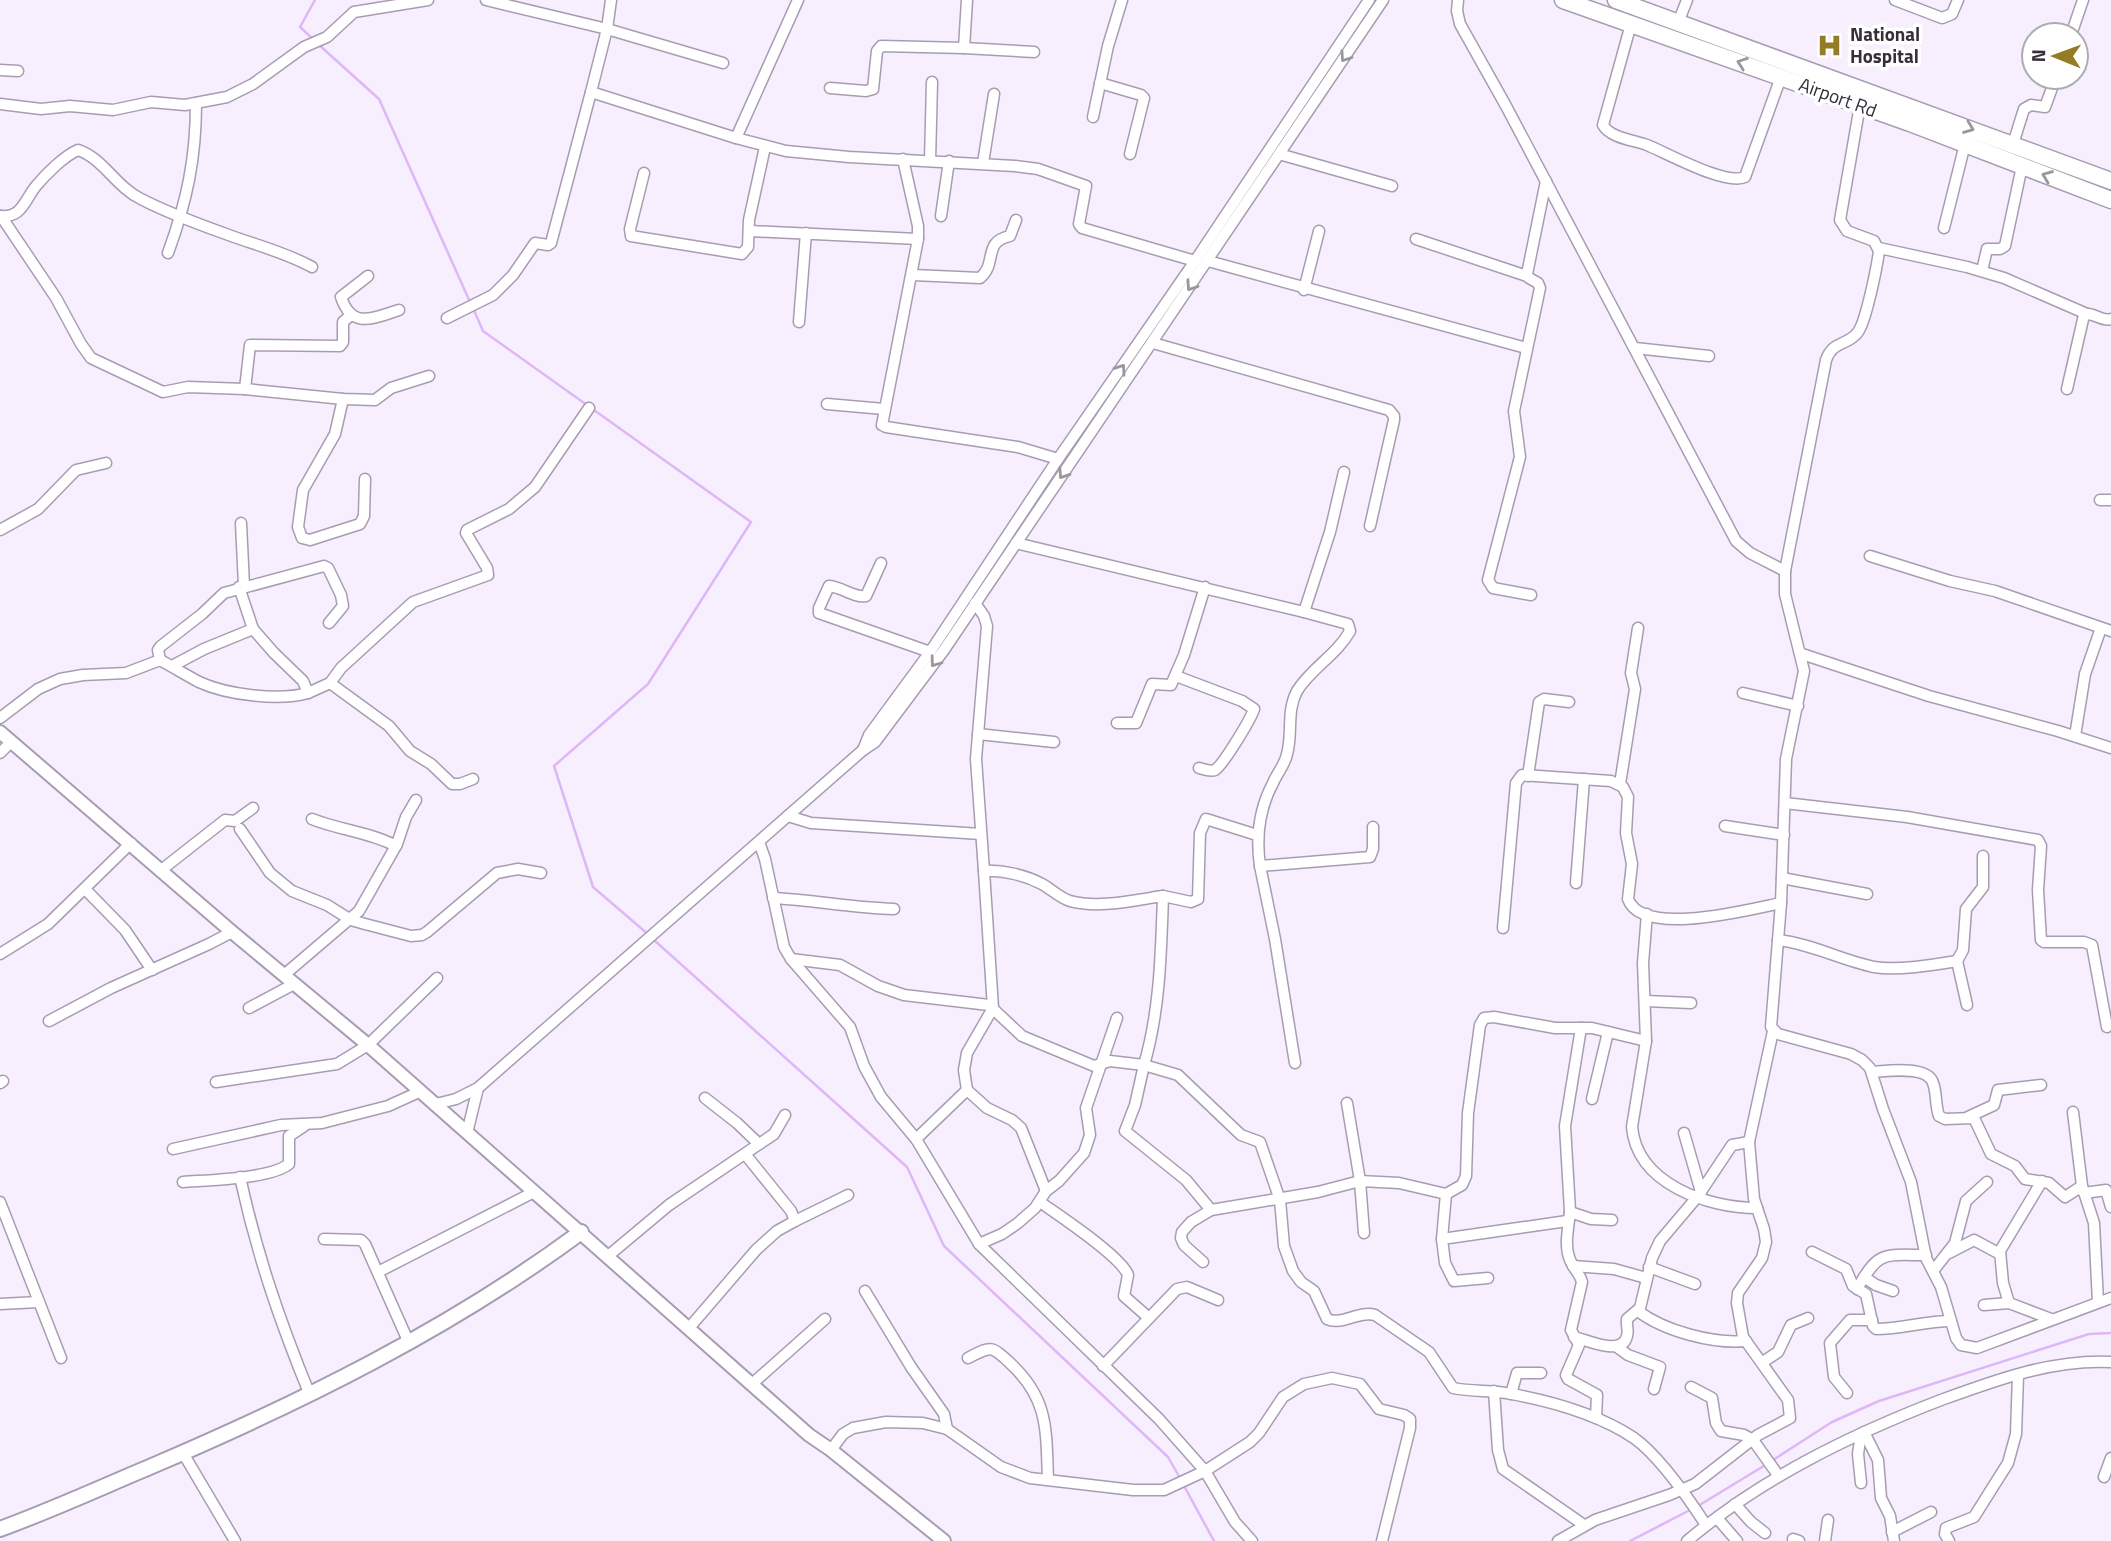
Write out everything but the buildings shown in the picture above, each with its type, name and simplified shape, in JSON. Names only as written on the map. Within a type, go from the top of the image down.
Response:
[{"type":"main road","name":"Airport Rd","points":[[1563,0],[1860,105],[2111,200]]},
{"type":"main road","points":[[1616,0],[2111,181]]},
{"type":"main road","points":[[0,1529],[183,1453],[310,1395],[409,1343],[534,1268],[581,1232]]},
{"type":"street","points":[[0,104],[41,109],[69,106],[104,110],[151,102],[172,105],[227,97],[243,90],[304,47],[327,37],[354,12],[428,0]]},
{"type":"street","points":[[486,0],[607,29],[723,63]]},
{"type":"street","points":[[447,318],[493,295],[513,275],[535,243],[551,243],[607,29],[611,0]]},
{"type":"street","points":[[736,138],[798,0]]},
{"type":"street","points":[[964,48],[967,0]]},
{"type":"street","points":[[1093,117],[1122,0]]},
{"type":"street","points":[[863,750],[867,738],[930,652],[1369,0]]},
{"type":"street","points":[[436,1104],[456,1099],[478,1088],[863,750],[872,745],[888,727],[980,611],[1016,543],[1383,0]]},
{"type":"street","points":[[1458,0],[1460,24],[1736,541],[1750,554],[1785,571]]},
{"type":"street","points":[[1678,23],[1687,0]]},
{"type":"street","points":[[1895,0],[1946,18],[1952,14],[1958,0]]},
{"type":"street","points":[[2076,21],[2083,0]]},
{"type":"street","points":[[1631,24],[1603,125],[1605,129],[1651,146],[1684,163],[1735,179],[1745,177],[1781,77]]},
{"type":"street","points":[[830,88],[866,91],[873,89],[877,51],[881,46],[1034,52]]},
{"type":"street","points":[[0,70],[18,71]]},
{"type":"street","points":[[930,161],[932,82]]},
{"type":"street","points":[[1100,83],[1144,98],[1130,154]]},
{"type":"street","points":[[2012,145],[2024,109],[2028,105],[2045,107],[2051,91]]},
{"type":"street","points":[[591,92],[765,146],[812,154],[983,163],[1038,169],[1083,183],[1087,188],[1079,224],[1082,228],[1195,261]]},
{"type":"street","points":[[983,163],[994,94]]},
{"type":"street","points":[[169,253],[182,216],[195,151],[196,103]]},
{"type":"street","points":[[1558,1541],[1584,1525],[1684,1494],[1756,1443],[1765,1431],[1788,1420],[1791,1415],[1788,1400],[1746,1341],[1738,1315],[1737,1298],[1758,1265],[1766,1236],[1751,1178],[1749,1142],[1773,1031],[1770,1024],[1782,903],[1786,759],[1804,679],[1802,654],[1785,594],[1785,571],[1826,360],[1834,346],[1851,338],[1861,327],[1879,257],[1879,248],[1874,241],[1844,229],[1840,220],[1860,105]]},
{"type":"street","points":[[1944,228],[1965,144]]},
{"type":"street","points":[[644,173],[630,229],[631,236],[740,255],[747,252],[749,220],[765,146]]},
{"type":"street","points":[[1,216],[10,216],[20,211],[37,185],[78,150],[107,169],[124,190],[143,201],[299,259],[312,267]]},
{"type":"street","points":[[1279,153],[1392,186]]},
{"type":"street","points":[[904,159],[918,226],[918,239],[882,421],[886,427],[1018,447],[1058,459]]},
{"type":"street","points":[[941,216],[948,162]]},
{"type":"street","points":[[1982,271],[1987,249],[2000,249],[2005,246],[2022,166]]},
{"type":"street","points":[[1527,276],[1546,181]]},
{"type":"street","points":[[1,216],[56,298],[91,358],[155,391],[163,393],[188,387],[245,389],[343,400],[377,400],[391,388],[429,376]]},
{"type":"street","points":[[913,275],[980,278],[986,272],[996,242],[1010,236],[1016,220]]},
{"type":"street","points":[[750,231],[918,239]]},
{"type":"street","points":[[1304,289],[1319,231]]},
{"type":"street","points":[[799,322],[806,233]]},
{"type":"street","points":[[1416,239],[1527,276],[1538,282],[1540,288],[1513,417],[1520,457],[1488,580],[1493,588],[1531,596]]},
{"type":"street","points":[[1879,248],[1982,271],[2087,314],[2111,320]]},
{"type":"street","points":[[1208,261],[1526,348]]},
{"type":"street","points":[[369,276],[341,297],[351,315],[357,319],[367,319],[399,310]]},
{"type":"street","points":[[2067,389],[2083,318],[2087,314]]},
{"type":"street","points":[[245,389],[250,345],[340,346],[343,342],[343,321],[351,315]]},
{"type":"street","points":[[1153,343],[1389,410],[1394,420],[1370,526]]},
{"type":"street","points":[[1635,348],[1709,356]]},
{"type":"street","points":[[343,400],[335,434],[303,490],[298,527],[302,538],[310,540],[360,524],[364,516],[365,479]]},
{"type":"street","points":[[827,404],[884,409]]},
{"type":"street","points":[[0,718],[38,689],[60,679],[126,673],[160,660],[198,681],[268,697],[292,697],[330,683],[341,668],[413,602],[488,575],[487,568],[466,533],[467,530],[502,513],[535,487],[589,408]]},
{"type":"street","points":[[0,530],[38,509],[76,470],[106,463]]},
{"type":"street","points":[[1304,612],[1330,532],[1344,472]]},
{"type":"street","points":[[241,523],[242,587],[253,629],[303,681],[308,692]]},
{"type":"street","points":[[1016,543],[1348,624],[1350,631],[1296,694],[1290,713],[1287,756],[1271,785],[1257,835],[1260,866],[1295,1063]]},
{"type":"street","points":[[1870,556],[1950,581],[1995,591],[2106,629],[2085,674],[2076,736]]},
{"type":"street","points":[[881,563],[866,596],[861,597],[829,586],[819,613],[930,652]]},
{"type":"street","points":[[160,660],[158,650],[161,646],[202,614],[216,599],[242,587],[327,567],[341,595],[343,606],[328,623]]},
{"type":"street","points":[[1117,723],[1136,723],[1152,684],[1170,685],[1176,676],[1205,587]]},
{"type":"street","points":[[980,611],[986,632],[976,768],[981,808],[993,1008],[967,1053],[964,1070],[967,1090],[987,1108],[1012,1120],[1021,1128],[1046,1192]]},
{"type":"street","points":[[1619,784],[1635,689],[1631,673],[1638,628]]},
{"type":"street","points":[[172,666],[204,649],[253,629]]},
{"type":"street","points":[[1802,654],[1929,696],[2111,748]]},
{"type":"street","points":[[1176,676],[1242,701],[1254,709],[1234,745],[1216,768],[1211,771],[1199,768]]},
{"type":"street","points":[[330,683],[388,726],[411,751],[434,766],[452,784],[472,779]]},
{"type":"street","points":[[1743,693],[1798,706]]},
{"type":"street","points":[[1528,776],[1539,702],[1544,699],[1569,702]]},
{"type":"street","points":[[0,732],[436,1104],[809,1435],[944,1541]]},
{"type":"street","points":[[978,734],[1054,742]]},
{"type":"street","points":[[0,753],[11,742]]},
{"type":"street","points":[[1503,928],[1516,783],[1519,777],[1528,776],[1611,781],[1626,791],[1626,832],[1632,864],[1628,899],[1633,908],[1647,915],[1697,920],[1782,903]]},
{"type":"street","points":[[1576,883],[1584,779]]},
{"type":"street","points":[[249,1008],[289,979],[364,905],[396,846],[405,817],[416,800]]},
{"type":"street","points":[[1785,803],[1907,817],[2038,840],[2041,846],[2038,890],[2041,940],[2044,943],[2084,942],[2092,945],[2107,1027]]},
{"type":"street","points":[[160,871],[225,820],[235,821],[253,808]]},
{"type":"street","points":[[788,816],[811,823],[981,834]]},
{"type":"street","points":[[312,819],[352,832],[373,835],[396,846]]},
{"type":"street","points":[[984,872],[1014,874],[1040,883],[1069,901],[1082,903],[1163,896],[1191,902],[1198,899],[1200,833],[1206,819],[1257,835]]},
{"type":"street","points":[[1725,826],[1784,835]]},
{"type":"street","points":[[1260,866],[1370,857],[1373,849],[1373,827]]},
{"type":"street","points":[[240,829],[264,865],[278,881],[292,891],[327,905],[351,920],[411,936],[422,935],[497,873],[518,869],[541,873]]},
{"type":"street","points":[[759,842],[782,941],[791,959],[844,1018],[856,1040],[864,1066],[881,1097],[916,1139],[979,1244],[1159,1419],[1252,1541]]},
{"type":"street","points":[[0,954],[48,924],[131,843]]},
{"type":"street","points":[[1967,1004],[1957,961],[1964,950],[1966,909],[1983,887],[1983,856]]},
{"type":"street","points":[[1782,878],[1867,894]]},
{"type":"street","points":[[85,889],[125,930],[152,970]]},
{"type":"street","points":[[1163,896],[1155,1026],[1135,1105],[1125,1127],[1126,1132],[1186,1180],[1211,1210]]},
{"type":"street","points":[[773,898],[820,901],[836,906],[894,909]]},
{"type":"street","points":[[1647,915],[1643,962],[1646,1041],[1632,1127],[1634,1139],[1657,1176],[1669,1185],[1699,1194],[1727,1207],[1757,1208]]},
{"type":"street","points":[[49,1021],[232,932]]},
{"type":"street","points":[[1778,940],[1805,944],[1874,967],[1891,968],[1957,961]]},
{"type":"street","points":[[791,959],[840,965],[878,986],[904,995],[986,1004],[1022,1035],[1094,1066],[1110,1061],[1144,1065],[1178,1075],[1241,1135],[1260,1142],[1280,1200],[1284,1246],[1293,1271],[1301,1282],[1314,1291],[1327,1320],[1334,1322],[1369,1313],[1375,1315],[1429,1352],[1453,1388],[1511,1394],[1596,1418],[1642,1444],[1684,1494],[1704,1523]]},
{"type":"street","points":[[216,1082],[331,1066],[368,1045],[437,978]]},
{"type":"street","points":[[1646,1001],[1691,1003]]},
{"type":"street","points":[[1203,1262],[1184,1245],[1181,1238],[1182,1232],[1191,1222],[1211,1210],[1280,1200],[1360,1181],[1399,1183],[1446,1194],[1462,1185],[1466,1176],[1468,1113],[1480,1025],[1484,1018],[1494,1017],[1555,1028],[1581,1028],[1646,1041]]},
{"type":"street","points":[[979,1244],[1010,1228],[1040,1202],[1086,1148],[1090,1135],[1085,1111],[1117,1018]]},
{"type":"street","points":[[1581,1028],[1565,1126],[1568,1252],[1582,1282],[1571,1330],[1578,1345],[1566,1375],[1597,1395],[1596,1418]]},
{"type":"street","points":[[1773,1031],[1851,1054],[1866,1063],[1911,1182],[1926,1255],[1941,1287],[1958,1342],[1972,1349],[2111,1298]]},
{"type":"street","points":[[1592,1099],[1608,1032]]},
{"type":"street","points":[[1871,1072],[1924,1072],[1934,1084],[1939,1116],[1945,1119],[1976,1119],[1991,1154],[2015,1166],[2025,1179],[2052,1185],[2065,1197],[2083,1189],[2106,1190],[2111,1207]]},
{"type":"street","points":[[1968,1117],[1994,1105],[1998,1090],[2041,1085]]},
{"type":"street","points":[[467,1133],[478,1088]]},
{"type":"street","points":[[916,1139],[967,1090]]},
{"type":"street","points":[[173,1149],[281,1125],[304,1125],[388,1106],[419,1092]]},
{"type":"street","points":[[705,1098],[737,1122],[759,1144]]},
{"type":"street","points":[[1347,1102],[1360,1181],[1364,1233]]},
{"type":"street","points":[[2073,1112],[2083,1189],[2094,1223],[2098,1301]]},
{"type":"street","points":[[608,1256],[670,1205],[774,1134],[785,1115]]},
{"type":"street","points":[[183,1182],[278,1171],[286,1167],[290,1160],[289,1136],[304,1125]]},
{"type":"street","points":[[1684,1133],[1699,1194]]},
{"type":"street","points":[[1617,1347],[1625,1341],[1628,1334],[1627,1319],[1641,1307],[1648,1273],[1660,1241],[1699,1194],[1732,1145],[1749,1142]]},
{"type":"street","points":[[745,1154],[795,1221]]},
{"type":"street","points":[[240,1177],[251,1229],[274,1304],[310,1395]]},
{"type":"street","points":[[2009,1303],[2003,1283],[2000,1254],[2003,1244],[2042,1181]]},
{"type":"street","points":[[1933,1271],[1955,1243],[1966,1201],[1987,1182]]},
{"type":"street","points":[[378,1272],[534,1192]]},
{"type":"street","points":[[1446,1194],[1441,1239],[1445,1263],[1454,1281],[1488,1278]]},
{"type":"street","points":[[689,1328],[756,1250],[778,1231],[848,1195]]},
{"type":"street","points":[[0,1202],[61,1358]]},
{"type":"street","points":[[1040,1202],[1120,1263],[1128,1275],[1124,1296],[1149,1318]]},
{"type":"street","points":[[1441,1239],[1568,1217],[1612,1220]]},
{"type":"street","points":[[324,1239],[361,1240],[409,1343]]},
{"type":"street","points":[[1949,1253],[1974,1240],[2000,1254]]},
{"type":"street","points":[[1812,1252],[1844,1266],[1850,1282],[1866,1294],[1874,1328],[1906,1328],[1934,1321],[1951,1321]]},
{"type":"street","points":[[1857,1289],[1873,1262],[1882,1257],[1926,1255]]},
{"type":"street","points":[[1573,1266],[1648,1273],[1695,1284]]},
{"type":"street","points":[[1864,1277],[1875,1285],[1893,1291]]},
{"type":"street","points":[[1103,1366],[1182,1287],[1218,1300]]},
{"type":"street","points":[[865,1291],[911,1367],[944,1414],[947,1429]]},
{"type":"street","points":[[0,1304],[39,1302]]},
{"type":"street","points":[[1984,1305],[2009,1303],[2051,1319]]},
{"type":"street","points":[[1638,1311],[1651,1320],[1709,1339],[1727,1343],[1746,1341]]},
{"type":"street","points":[[1763,1362],[1778,1352],[1791,1325],[1808,1318]]},
{"type":"street","points":[[752,1384],[825,1319]]},
{"type":"street","points":[[1847,1393],[1834,1377],[1830,1343],[1850,1320],[1872,1320]]},
{"type":"street","points":[[1574,1336],[1617,1347],[1628,1355],[1660,1367],[1654,1389]]},
{"type":"street","points":[[968,1358],[986,1348],[995,1349],[1025,1377],[1034,1390],[1046,1433],[1048,1480]]},
{"type":"street","points":[[1687,1541],[1704,1523],[1717,1518],[1775,1471],[1862,1433],[1971,1389],[2018,1375],[2059,1364],[2111,1362]]},
{"type":"street","points":[[1511,1394],[1517,1373],[1541,1373]]},
{"type":"street","points":[[1949,1541],[1945,1534],[1946,1528],[1974,1517],[2010,1457],[2016,1434],[2018,1375]]},
{"type":"street","points":[[831,1450],[843,1434],[853,1428],[886,1422],[923,1423],[947,1429],[1001,1467],[1030,1478],[1133,1490],[1164,1490],[1201,1472],[1250,1442],[1259,1433],[1274,1407],[1293,1389],[1308,1382],[1328,1378],[1357,1382],[1363,1386],[1378,1409],[1410,1419],[1382,1541]]},
{"type":"street","points":[[1691,1387],[1713,1398],[1716,1423],[1721,1431],[1744,1435],[1756,1443],[1775,1471]]},
{"type":"street","points":[[1494,1391],[1499,1459],[1503,1469],[1584,1525]]},
{"type":"street","points":[[1861,1483],[1858,1454],[1862,1433]]},
{"type":"street","points":[[1862,1433],[1878,1460],[1881,1498],[1890,1516],[1893,1536],[1931,1511]]},
{"type":"street","points":[[183,1453],[235,1541]]},
{"type":"street","points":[[2104,1478],[2111,1458]]},
{"type":"street","points":[[1735,1504],[1765,1533]]},
{"type":"street","points":[[1717,1518],[1737,1541]]},
{"type":"street","points":[[1825,1541],[1828,1520]]},
{"type":"waterway","points":[[313,39],[300,27],[315,0]]},
{"type":"waterway","points":[[318,44],[379,99],[470,302]]},
{"type":"waterway","points":[[473,308],[483,331],[751,522],[648,684],[554,766],[593,887],[649,935]]},
{"type":"waterway","points":[[654,940],[907,1167],[944,1246],[1168,1457],[1180,1478]]},
{"type":"waterway","points":[[1773,1460],[1832,1422],[1879,1401],[2089,1334],[2111,1333]]},
{"type":"waterway","points":[[1698,1506],[1767,1464]]},
{"type":"waterway","points":[[1183,1484],[1214,1541]]},
{"type":"waterway","points":[[1630,1541],[1692,1509]]},
{"type":"place","name":"National Hospital","points":[[1830,45]]}]
